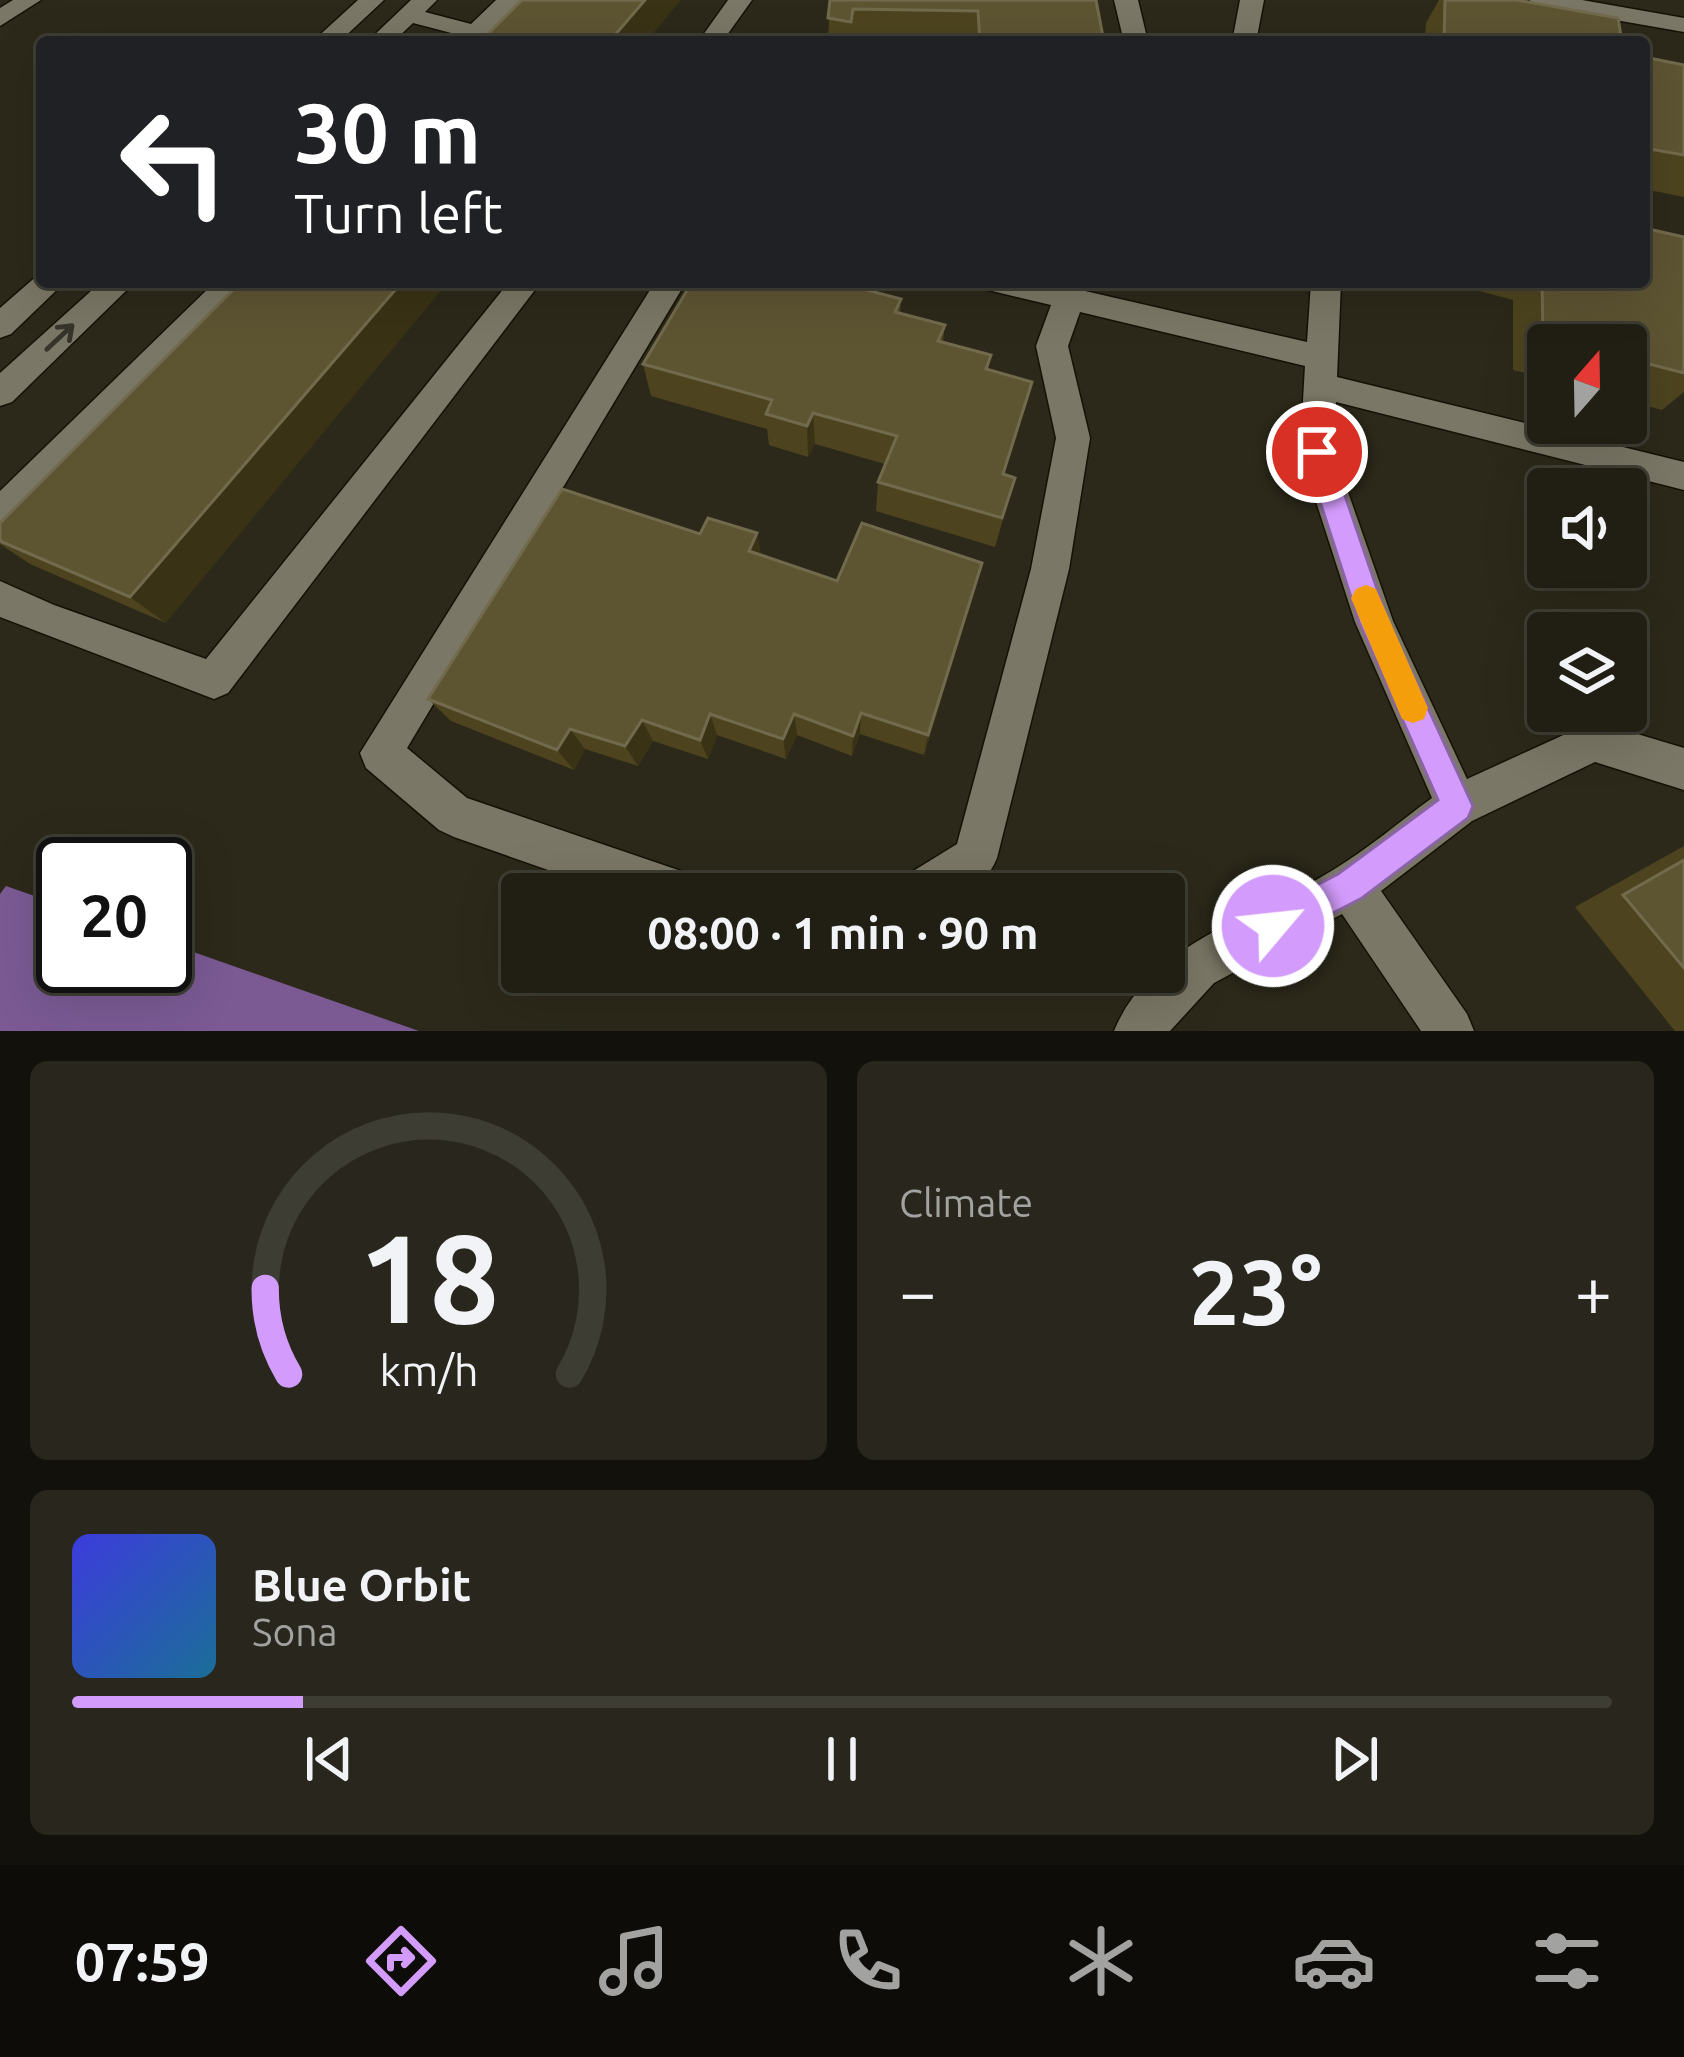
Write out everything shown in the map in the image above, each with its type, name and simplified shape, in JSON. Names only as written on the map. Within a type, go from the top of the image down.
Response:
[{"type":"street","points":[[0,19],[28,0]]},
{"type":"street","points":[[331,36],[372,0]]},
{"type":"street","points":[[472,36],[510,0]]},
{"type":"street","points":[[714,36],[740,0]]},
{"type":"street","points":[[1126,0],[1135,36]]},
{"type":"street","points":[[1245,36],[1252,0]]},
{"type":"street","points":[[1541,0],[1684,25]]},
{"type":"street","points":[[386,36],[416,8],[469,36]]},
{"type":"street","points":[[0,326],[43,288]]},
{"type":"street","points":[[0,392],[113,288]]},
{"type":"street","points":[[0,514],[228,288]]},
{"type":"street","points":[[0,598],[43,619],[214,680],[521,288]]},
{"type":"street","points":[[621,873],[454,815],[381,753],[667,288]]},
{"type":"street","points":[[1026,288],[1684,476]]},
{"type":"street","points":[[1326,288],[1317,452],[1374,622],[1457,806]]},
{"type":"street","points":[[951,873],[975,858],[1050,569],[1073,438],[1052,346],[1070,298]]},
{"type":"street","points":[[1138,1031],[1197,966],[1350,886],[1457,806],[1594,741],[1684,769]]},
{"type":"street","points":[[1350,886],[1450,1031]]},
{"type":"shaded area","points":[[6,886],[36,897],[36,993],[192,993],[192,951],[419,1031],[0,1031],[0,894]]},
{"type":"building","points":[[522,0],[645,0],[614,36],[486,36]]},
{"type":"building","points":[[830,0],[1096,0],[1103,36],[980,36],[978,11],[853,9],[851,22],[828,18]]},
{"type":"building","points":[[1445,0],[1517,0],[1618,18],[1621,36],[1444,36]]},
{"type":"building","points":[[1650,58],[1684,65],[1684,155],[1650,149]]},
{"type":"building","points":[[1650,229],[1684,237],[1684,373],[1647,363],[1647,324],[1543,324],[1542,288],[1650,288]]},
{"type":"building","points":[[235,288],[397,288],[130,597],[0,541],[0,523]]},
{"type":"building","points":[[688,288],[859,288],[901,299],[895,312],[945,325],[938,341],[991,355],[986,369],[1032,382],[1003,474],[1015,478],[1002,518],[878,482],[897,436],[813,413],[807,426],[766,414],[772,400],[643,364]]},
{"type":"building","points":[[562,489],[700,534],[708,518],[757,533],[749,551],[837,581],[862,523],[982,563],[928,735],[861,713],[853,736],[794,714],[783,739],[710,714],[700,740],[642,720],[625,746],[570,729],[557,750],[428,699]]},
{"type":"building","points":[[1684,860],[1684,968],[1623,895]]},
{"type":"slow traffic","points":[[1366,598],[1413,708]]},
{"type":"route","points":[[1273,926],[1350,886],[1457,806],[1374,622],[1317,452]]}]
